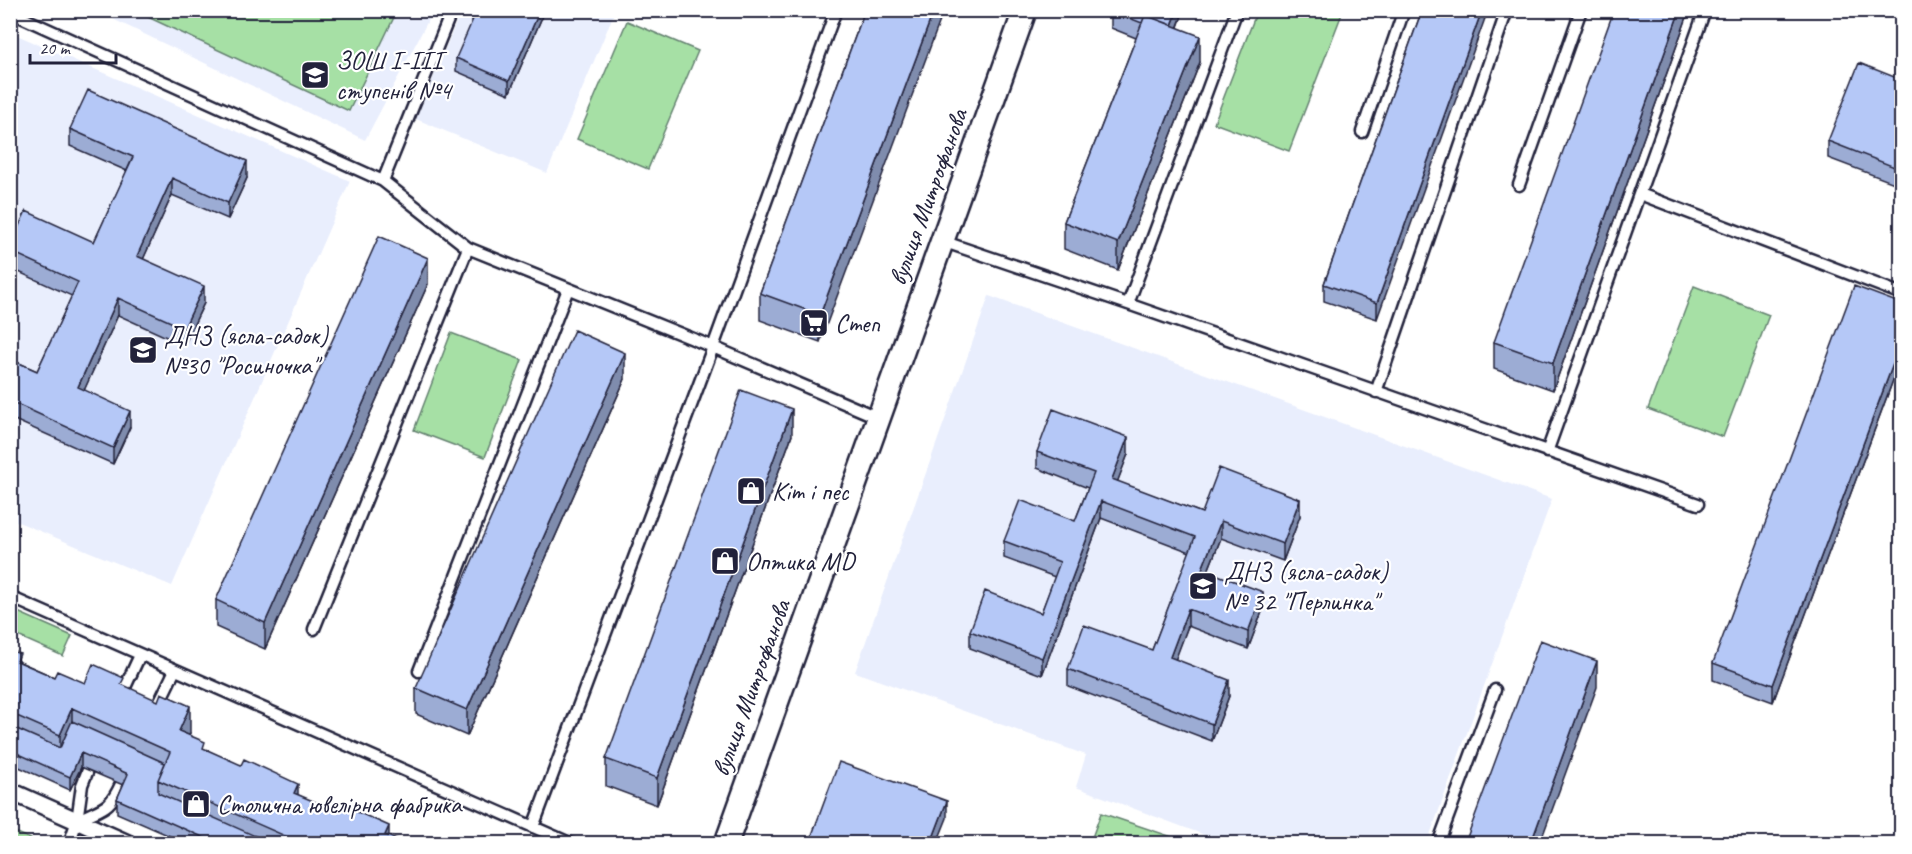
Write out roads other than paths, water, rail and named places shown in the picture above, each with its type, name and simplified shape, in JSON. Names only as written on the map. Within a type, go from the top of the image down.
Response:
[{"type":"street","name":"вулиця Митрофанова","points":[[726,843],[1024,10]]},
{"type":"street","points":[[10,791],[129,843]]},
{"type":"lane","points":[[383,181],[452,10]]},
{"type":"lane","points":[[532,827],[713,347],[836,10]]},
{"type":"lane","points":[[1128,304],[1237,10]]},
{"type":"lane","points":[[1362,132],[1404,10]]},
{"type":"lane","points":[[1376,392],[1507,10]]},
{"type":"lane","points":[[1519,185],[1581,10]]},
{"type":"lane","points":[[1547,452],[1705,10]]},
{"type":"lane","points":[[10,12],[383,181],[468,248],[713,347],[879,418]]},
{"type":"lane","points":[[1640,194],[1902,294]]},
{"type":"lane","points":[[942,242],[1128,304],[1698,504]]},
{"type":"lane","points":[[314,629],[468,248]]},
{"type":"lane","points":[[419,671],[568,289]]},
{"type":"lane","points":[[10,597],[572,843]]},
{"type":"lane","points":[[119,702],[140,655]]},
{"type":"lane","points":[[154,713],[175,670]]},
{"type":"lane","points":[[1438,843],[1495,690]]},
{"type":"lane","points":[[69,843],[76,821],[82,785],[88,770]]},
{"type":"lane","points":[[76,821],[108,806],[115,798],[121,784]]},
{"type":"place","name":"ЗОШ І-ІІІ ступенів №4","points":[[315,75]]},
{"type":"place","name":"Степ","points":[[814,323]]},
{"type":"place","name":"ДНЗ (ясла-садок) №30 \"Росиночка\"","points":[[143,350]]},
{"type":"place","name":"Кіт і пес","points":[[751,491]]},
{"type":"place","name":"Оптика MD","points":[[725,561]]},
{"type":"place","name":"ДНЗ (ясла-садок) № 32 \"Перлинка\"","points":[[1203,586]]},
{"type":"place","name":"Столична ювелірна фабрика","points":[[196,804]]}]
